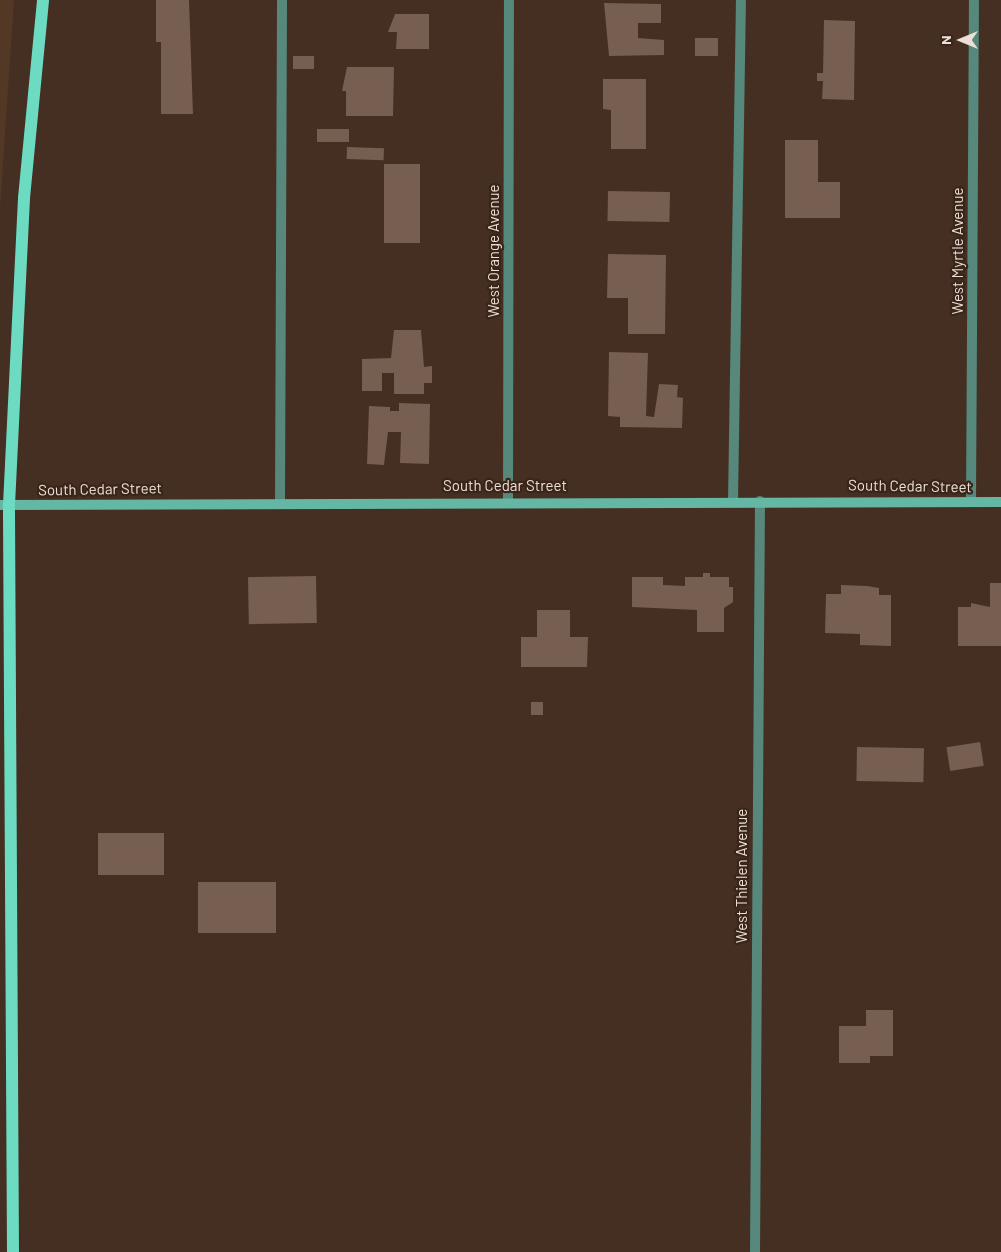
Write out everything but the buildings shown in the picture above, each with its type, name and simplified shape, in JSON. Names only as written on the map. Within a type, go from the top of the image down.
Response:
[{"type":"main road","points":[[14,1252],[4,505],[24,198],[43,0]]},
{"type":"street","points":[[280,502],[282,0]]},
{"type":"street","name":"West Orange Avenue","points":[[508,502],[509,0]]},
{"type":"street","points":[[733,502],[741,0]]},
{"type":"street","name":"West Myrtle Avenue","points":[[971,502],[974,0]]},
{"type":"street","name":"West Thielen Avenue","points":[[755,1252],[760,501]]},
{"type":"street","name":"South Cedar Street","points":[[4,505],[280,502],[1001,502]]},
{"type":"shaded area","points":[[0,0],[14,0],[0,209]]}]
